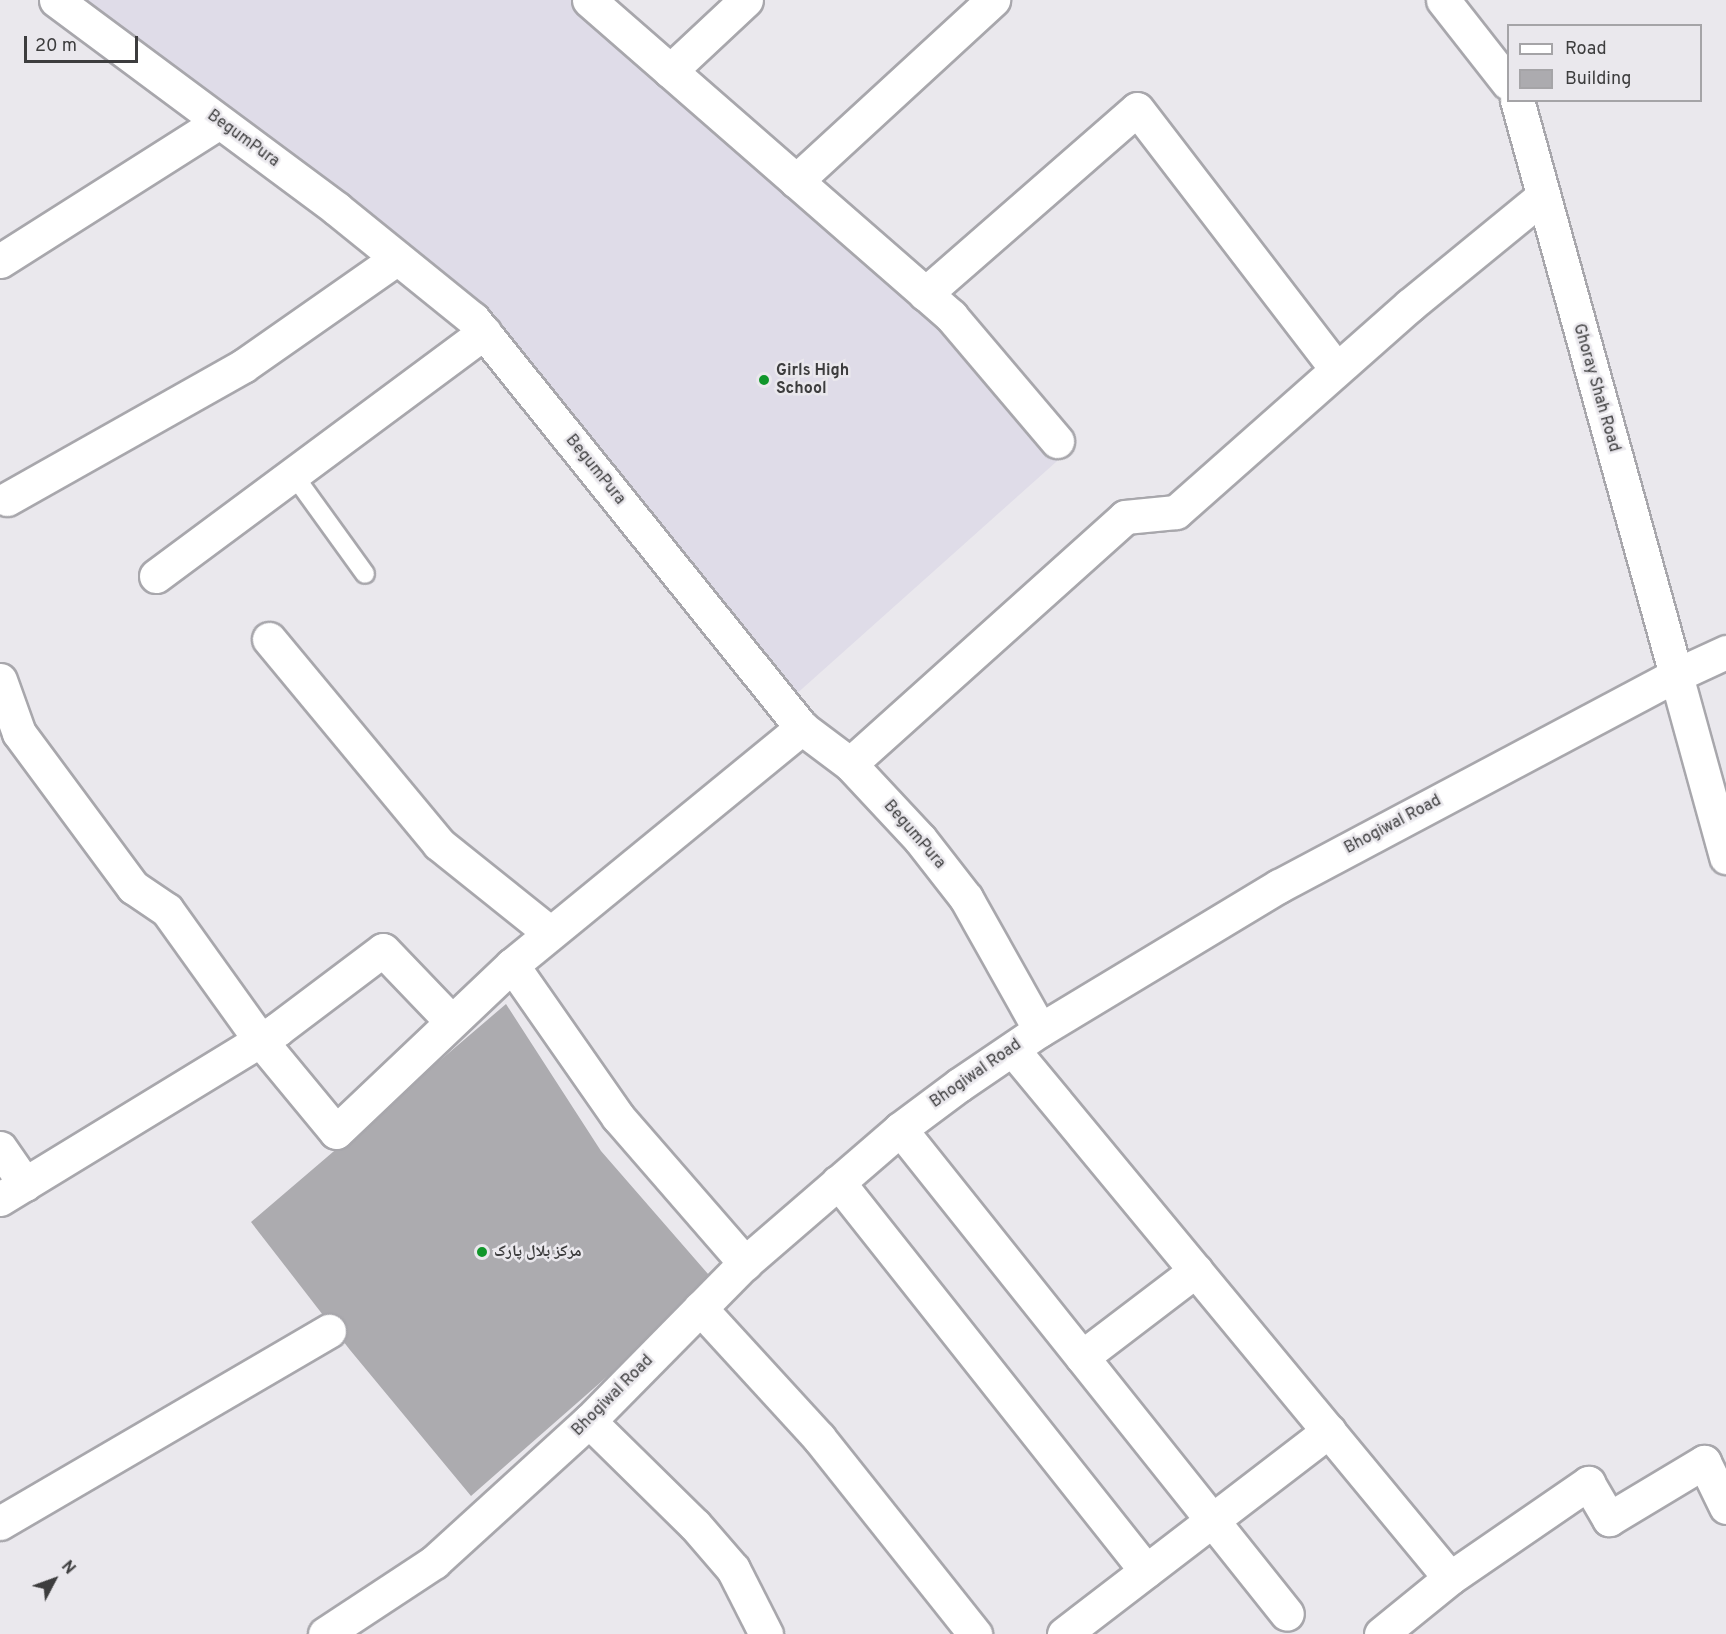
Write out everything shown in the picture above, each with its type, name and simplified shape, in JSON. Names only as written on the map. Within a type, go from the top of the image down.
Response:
[{"type":"street","name":"BegumPura","points":[[56,0],[397,258],[473,319],[802,728],[850,764],[920,839],[966,898],[1040,1030]]},
{"type":"street","points":[[589,0],[951,316],[1058,441]]},
{"type":"street","points":[[670,71],[746,0]]},
{"type":"street","points":[[796,181],[993,0]]},
{"type":"street","points":[[1443,0],[1507,81]]},
{"type":"street","name":"Ghoray Shah Road","points":[[1518,102],[1726,857]]},
{"type":"street","points":[[925,294],[1137,110],[1336,368]]},
{"type":"street","points":[[0,261],[219,122]]},
{"type":"street","points":[[850,764],[1125,517],[1176,512],[1336,368],[1543,196]]},
{"type":"street","points":[[7,499],[243,366],[397,258]]},
{"type":"street","points":[[156,576],[484,332]]},
{"type":"street","points":[[269,639],[439,844],[549,932]]},
{"type":"street","name":"Bhogiwal Road","points":[[325,1634],[434,1562],[589,1421],[745,1263],[900,1129],[1040,1030],[1279,886],[1676,675],[1726,652]]},
{"type":"street","points":[[0,680],[19,733],[133,887],[167,910],[260,1040],[336,1132],[451,1021],[549,932],[802,728]]},
{"type":"street","points":[[0,1148],[12,1192],[260,1040],[383,950],[451,1021]]},
{"type":"street","points":[[512,965],[618,1117],[745,1263]]},
{"type":"street","points":[[1013,1050],[1450,1578]]},
{"type":"street","points":[[900,1129],[1287,1614]]},
{"type":"street","points":[[838,1182],[1146,1571]]},
{"type":"street","points":[[1082,1357],[1196,1270]]},
{"type":"street","points":[[700,1308],[819,1438],[975,1634]]},
{"type":"street","points":[[0,1523],[329,1331]]},
{"type":"street","points":[[589,1421],[695,1525],[733,1569],[766,1634]]},
{"type":"street","points":[[1064,1634],[1329,1431]]},
{"type":"street","points":[[1381,1634],[1450,1578],[1588,1483],[1608,1519],[1704,1462],[1726,1507]]},
{"type":"lane","points":[[293,474],[365,574]]},
{"type":"shaded area","name":"Girls High School","points":[[57,0],[589,0],[951,316],[1065,454],[784,705],[473,319]]},
{"type":"building","name":"مرکز بلال پارک","points":[[506,1004],[601,1151],[715,1282],[471,1496],[350,1350],[251,1222]]},
{"type":"place","name":"Girls High School","points":[[764,380]]},
{"type":"place","name":"مرکز بلال پارک","points":[[482,1252]]}]
